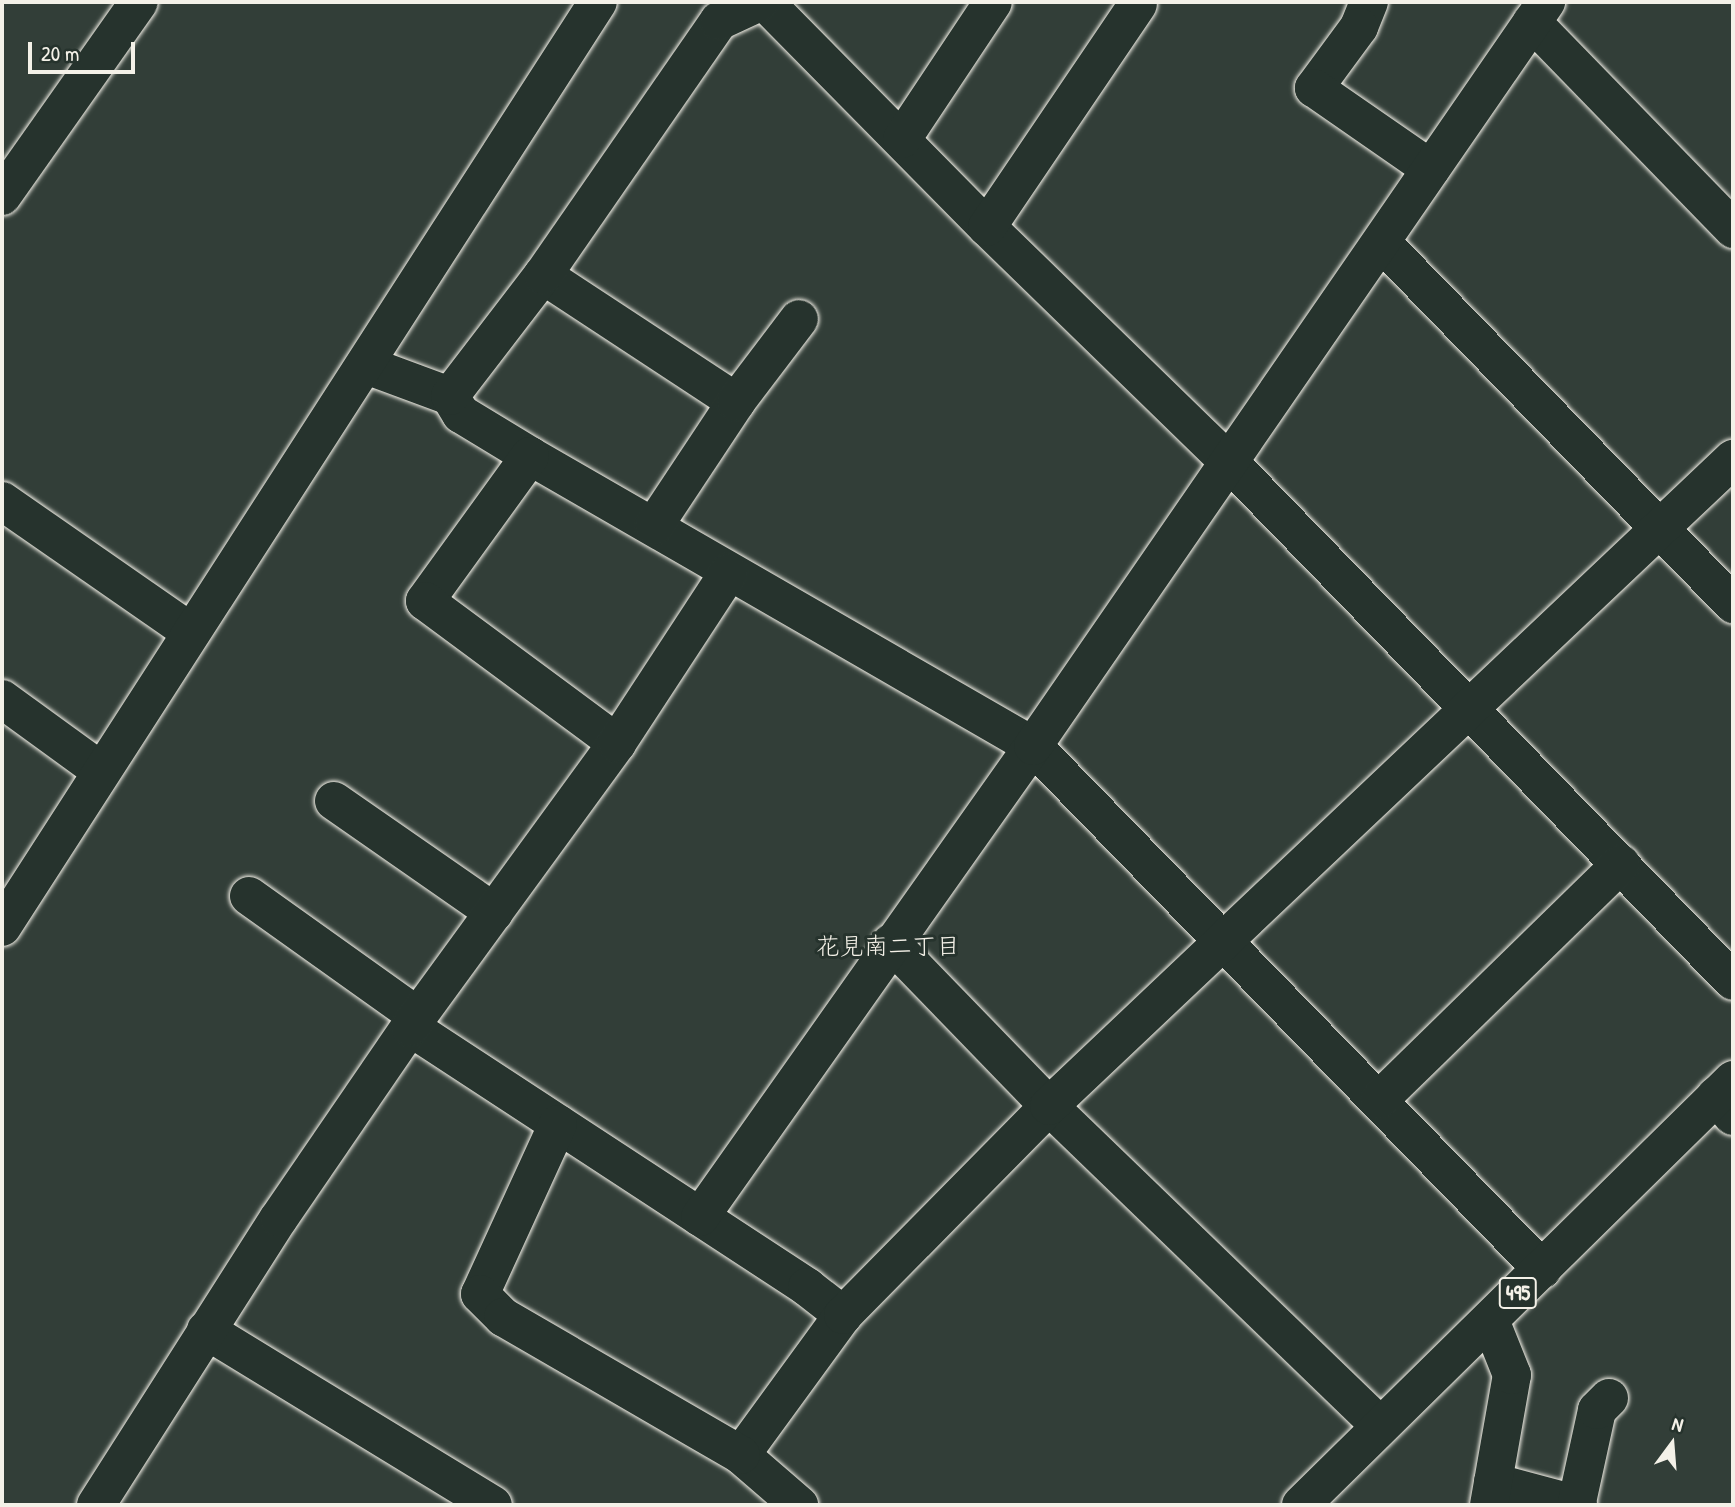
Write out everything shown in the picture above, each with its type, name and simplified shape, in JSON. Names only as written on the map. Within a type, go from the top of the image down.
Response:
[{"type":"main road","points":[[2,196],[139,2]]},
{"type":"main road","points":[[6,910],[101,771],[189,631],[366,365],[598,2]]},
{"type":"main road","points":[[450,396],[543,275],[719,20],[763,2],[987,227],[1229,462],[1733,981]]},
{"type":"main road","points":[[902,139],[993,2]]},
{"type":"main road","points":[[1369,2],[1359,27],[1314,88],[1431,169]]},
{"type":"main road","points":[[987,227],[1138,4]]},
{"type":"main road","points":[[700,1217],[891,943],[1033,746],[1539,12],[1733,229]]},
{"type":"main road","points":[[1382,243],[1733,604]]},
{"type":"main road","points":[[543,275],[736,402]]},
{"type":"main road","points":[[654,526],[736,402],[799,318]]},
{"type":"main road","points":[[366,365],[450,396],[461,414],[530,456],[1033,746],[1542,1269]]},
{"type":"main road","points":[[530,456],[425,601],[617,743]]},
{"type":"main road","points":[[741,1455],[843,1315],[1049,1106],[1226,942],[1733,458]]},
{"type":"main road","points":[[2,501],[189,631]]},
{"type":"main road","points":[[96,1505],[206,1330],[414,1022],[617,743],[729,572]]},
{"type":"main road","points":[[2,699],[101,771]]},
{"type":"main road","points":[[334,801],[494,912]]},
{"type":"main road","points":[[1379,1100],[1621,864]]},
{"type":"main road","points":[[249,895],[414,1022],[558,1124],[843,1315]]},
{"type":"main road","points":[[891,943],[1049,1106],[1380,1426]]},
{"type":"main road","name":"495","points":[[1301,1505],[1542,1269],[1727,1097]]},
{"type":"main road","points":[[558,1124],[480,1294],[503,1317],[741,1455],[799,1505]]},
{"type":"main road","points":[[1490,1320],[1512,1375],[1491,1494],[1577,1504],[1597,1410],[1609,1398]]},
{"type":"main road","points":[[206,1330],[493,1505]]},
{"type":"district","name":"花見南二丁目","points":[[888,946]]}]
